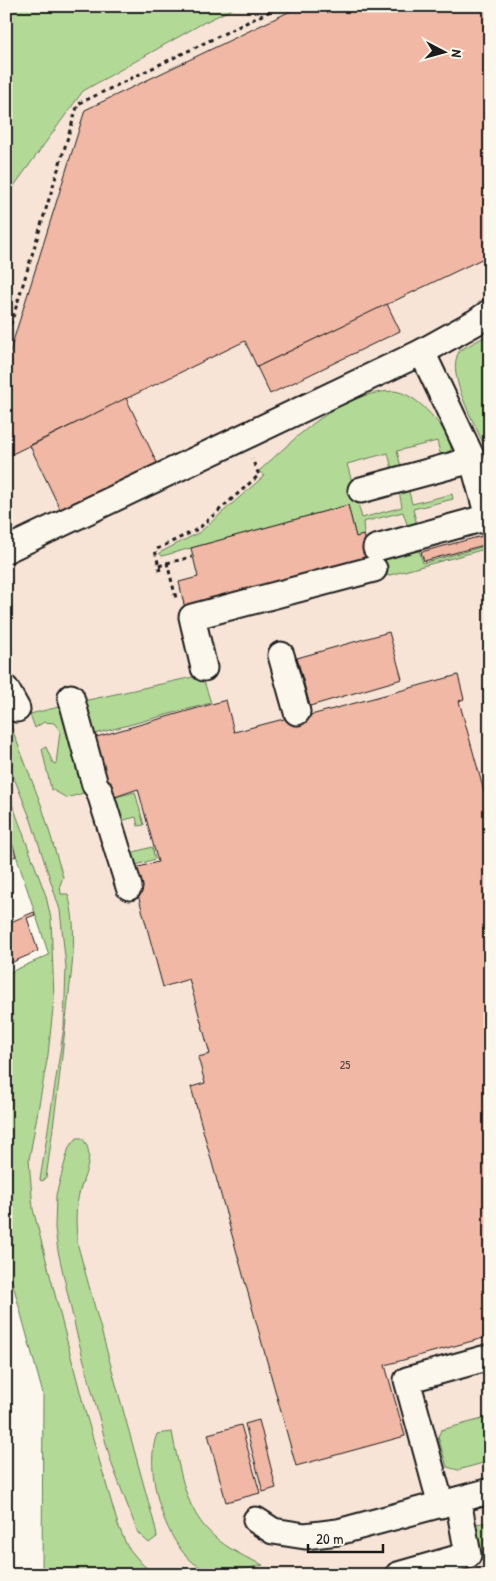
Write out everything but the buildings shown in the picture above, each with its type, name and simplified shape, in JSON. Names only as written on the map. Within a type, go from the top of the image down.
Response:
[{"type":"lane","points":[[6,550],[422,352],[476,322],[490,312]]},
{"type":"lane","points":[[204,668],[192,617],[489,521],[472,460],[422,352]]},
{"type":"lane","points":[[361,490],[472,460]]},
{"type":"lane","points":[[281,655],[297,712]]},
{"type":"lane","points":[[71,697],[95,785],[99,790],[129,887]]},
{"type":"lane","points":[[398,1575],[468,1555],[407,1380],[490,1357]]},
{"type":"lane","points":[[256,1520],[273,1531],[305,1536],[338,1532],[490,1491]]},
{"type":"path","points":[[6,340],[78,104],[281,6]]},
{"type":"path","points":[[160,571],[155,550],[198,529],[259,475],[242,438]]},
{"type":"path","points":[[159,566],[192,557]]},
{"type":"path","points":[[167,563],[181,620],[192,617]]},
{"type":"shaded area","points":[[238,6],[490,6],[490,1575],[42,1575],[43,1394],[6,1259],[6,974],[49,955],[6,825],[6,197],[83,91],[203,23]]},
{"type":"green space","points":[[6,6],[238,6],[203,23],[83,91],[6,197]]},
{"type":"green space","points":[[490,334],[490,460],[459,389],[456,361],[460,350]]},
{"type":"green space","points":[[394,391],[411,397],[427,410],[451,440],[451,450],[441,456],[437,441],[397,451],[401,467],[392,469],[388,453],[347,464],[362,518],[402,507],[399,491],[408,488],[412,504],[452,494],[453,499],[413,509],[417,525],[408,527],[403,512],[363,522],[364,535],[356,537],[348,505],[162,556],[159,553],[200,532],[264,476],[259,471],[320,418],[355,399],[374,393]]},
{"type":"green space","points":[[485,546],[485,549],[379,578],[374,560],[416,549],[419,550],[423,563]]},
{"type":"green space","points":[[202,675],[211,703],[87,736],[79,702]]},
{"type":"green space","points":[[67,705],[90,791],[67,798],[51,789],[42,749],[46,747],[53,763],[56,764],[60,731],[54,723],[44,722],[35,728],[30,714]]},
{"type":"green space","points":[[6,713],[42,807],[63,877],[60,885],[61,894],[68,894],[73,923],[72,967],[55,1116],[46,1178],[43,1181],[40,1180],[64,1027],[66,967],[60,910],[31,820],[6,758]]},
{"type":"green space","points":[[6,787],[46,896],[51,919],[54,999],[48,1055],[29,1160],[33,1209],[85,1411],[118,1525],[127,1546],[142,1564],[156,1575],[42,1575],[43,1394],[6,1259],[6,974],[49,955],[6,825]]},
{"type":"green space","points":[[135,792],[144,825],[138,826],[136,817],[116,822],[112,807],[118,805],[116,797]]},
{"type":"green space","points":[[152,847],[155,859],[130,867],[123,855]]},
{"type":"green space","points":[[77,1138],[82,1138],[89,1152],[89,1160],[77,1205],[78,1246],[155,1526],[157,1537],[149,1543],[138,1533],[111,1462],[77,1335],[58,1251],[55,1228],[56,1195],[69,1147]]},
{"type":"green space","points":[[490,1417],[490,1461],[458,1470],[447,1467],[438,1437],[441,1430]]},
{"type":"green space","points":[[172,1432],[182,1479],[196,1514],[206,1528],[220,1542],[239,1554],[263,1565],[222,1573],[209,1571],[194,1563],[181,1550],[170,1532],[162,1512],[153,1469],[153,1450],[157,1434]]},
{"type":"green space","points":[[490,1522],[490,1575],[485,1575],[488,1573],[475,1524]]},
{"type":"tram line","points":[[479,1507],[490,1505]]}]
